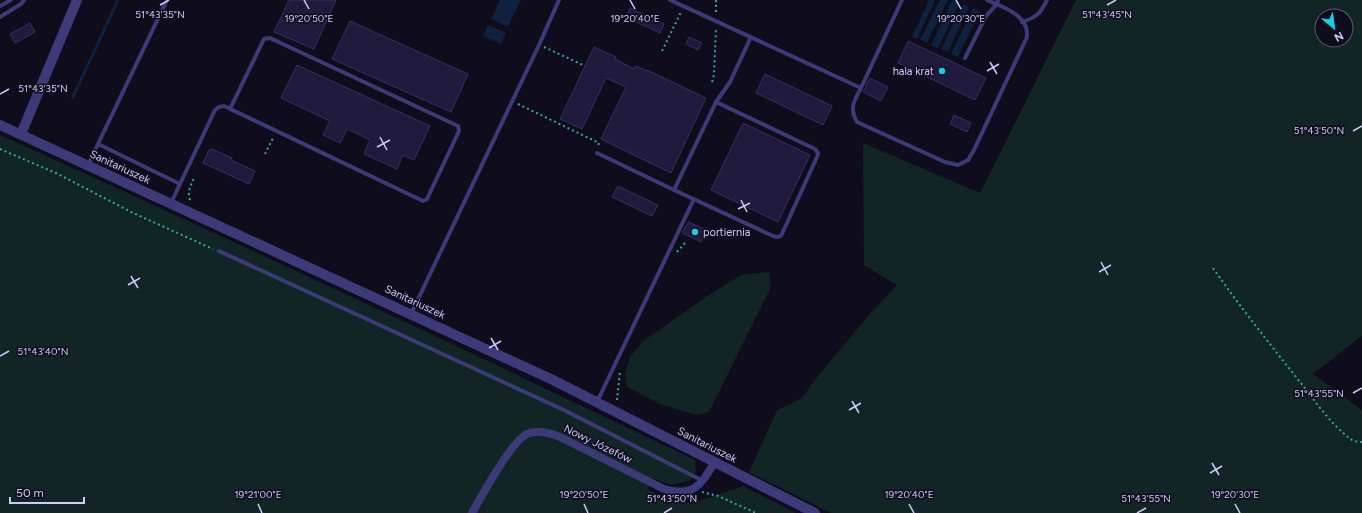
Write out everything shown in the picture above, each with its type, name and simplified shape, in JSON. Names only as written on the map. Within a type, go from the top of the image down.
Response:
[{"type":"street","points":[[20,134],[77,0]]},
{"type":"street","name":"Sanitariuszek","points":[[0,125],[553,380],[815,513]]},
{"type":"street","name":"Nowy Józefów","points":[[472,513],[511,448],[526,434],[543,432],[560,436],[664,489],[678,493],[693,490]]},
{"type":"street","points":[[693,490],[704,481],[715,462]]},
{"type":"lane","points":[[0,6],[10,0]]},
{"type":"lane","points":[[0,17],[21,4],[24,0]]},
{"type":"lane","points":[[88,166],[167,0]]},
{"type":"lane","points":[[411,314],[559,0]]},
{"type":"lane","points":[[670,0],[861,88]]},
{"type":"lane","points":[[902,0],[852,108],[853,115],[857,122],[864,126],[945,162],[958,165],[968,160],[974,150],[1027,37],[1026,27],[1013,13],[998,2],[987,0]]},
{"type":"lane","points":[[1022,22],[1034,18],[1041,12],[1047,0]]},
{"type":"lane","points":[[965,58],[986,16],[998,2]]},
{"type":"lane","points":[[674,190],[716,102],[730,82],[751,37]]},
{"type":"lane","points":[[171,204],[216,110],[219,107],[224,106],[230,109],[422,201],[426,199],[459,131],[458,126],[270,38],[264,39],[230,109]]},
{"type":"lane","points":[[597,153],[777,237],[781,236],[818,153],[815,149],[716,102]]},
{"type":"lane","points":[[98,144],[180,184]]},
{"type":"lane","points":[[597,402],[694,199]]},
{"type":"lane","points":[[219,251],[564,410],[704,481]]},
{"type":"path","points":[[712,82],[714,75],[716,0]]},
{"type":"path","points":[[662,51],[684,6]]},
{"type":"path","points":[[539,45],[585,66]]},
{"type":"path","points":[[512,102],[599,143],[597,153]]},
{"type":"path","points":[[265,154],[276,131]]},
{"type":"path","points":[[0,149],[58,174],[131,212],[219,251]]},
{"type":"path","points":[[190,200],[188,195],[189,189],[195,176]]},
{"type":"path","points":[[1212,268],[1241,308],[1340,431],[1349,439],[1362,442]]},
{"type":"path","points":[[693,490],[718,496],[756,513]]},
{"type":"green space","points":[[1076,0],[1362,0],[1362,336],[1313,374],[1362,410],[1362,513],[831,513],[749,472],[777,410],[802,398],[817,377],[869,315],[897,285],[864,265],[863,143],[980,193]]},
{"type":"green space","points":[[0,135],[348,295],[695,460],[696,472],[689,481],[671,485],[651,478],[648,490],[678,502],[693,503],[743,486],[796,513],[0,513]]},
{"type":"green space","points":[[769,272],[771,287],[709,412],[696,415],[660,404],[627,387],[625,374],[630,357],[643,341],[706,297],[741,275]]},
{"type":"water","points":[[500,0],[521,0],[508,27],[491,19]]},
{"type":"water","points":[[929,0],[935,0],[917,39],[912,37]]},
{"type":"water","points":[[940,0],[948,0],[927,43],[920,40]]},
{"type":"water","points":[[952,0],[960,2],[938,48],[931,45]]},
{"type":"water","points":[[963,4],[969,7],[948,52],[941,49]]},
{"type":"water","points":[[973,8],[980,11],[958,57],[951,54]]},
{"type":"water","points":[[488,25],[506,33],[501,44],[483,36]]},
{"type":"building","points":[[289,0],[336,0],[314,49],[274,32]]},
{"type":"building","points":[[630,8],[664,24],[660,33],[626,17]]},
{"type":"building","points":[[350,21],[468,74],[451,112],[332,59]]},
{"type":"building","points":[[30,23],[35,32],[15,43],[10,34]]},
{"type":"building","points":[[689,37],[702,43],[698,50],[686,44]]},
{"type":"building","name":"hala krat","points":[[908,41],[986,78],[975,100],[898,63]]},
{"type":"building","points":[[594,47],[616,57],[615,59],[634,69],[636,66],[647,70],[706,98],[671,173],[601,139],[626,87],[606,78],[582,129],[560,119]]},
{"type":"building","points":[[297,65],[430,126],[414,160],[403,155],[397,169],[364,154],[370,140],[347,129],[340,143],[323,135],[330,121],[281,98]]},
{"type":"building","points":[[765,74],[832,106],[823,125],[756,93]]},
{"type":"building","points":[[870,78],[888,87],[881,101],[863,92]]},
{"type":"building","points":[[954,115],[971,123],[967,132],[950,124]]},
{"type":"building","points":[[743,123],[810,155],[778,222],[711,190]]},
{"type":"building","points":[[212,149],[255,171],[249,184],[203,163],[209,150]]},
{"type":"building","points":[[618,186],[658,205],[652,216],[612,197]]},
{"type":"building","name":"portiernia","points":[[688,222],[707,230],[701,242],[682,233]]},
{"type":"waterway","points":[[73,97],[118,0]]},
{"type":"place","name":"hala krat","points":[[942,71]]},
{"type":"place","name":"portiernia","points":[[695,232]]}]
